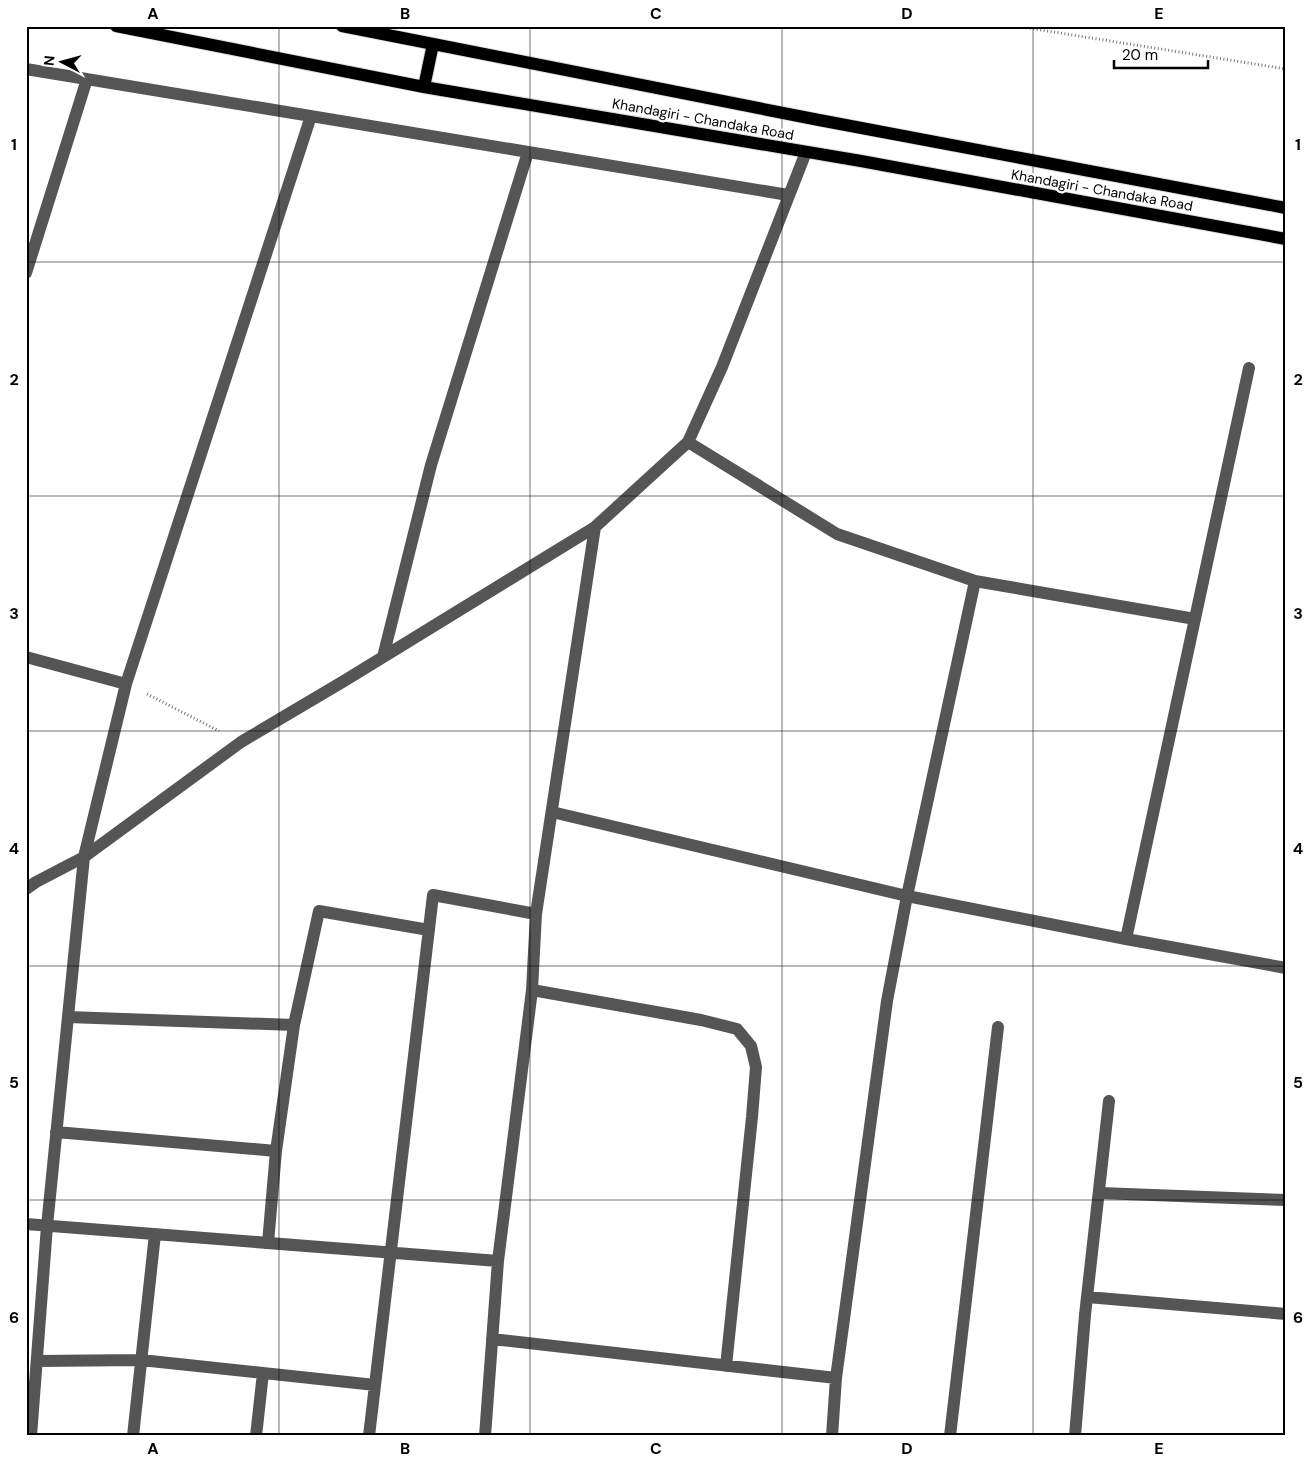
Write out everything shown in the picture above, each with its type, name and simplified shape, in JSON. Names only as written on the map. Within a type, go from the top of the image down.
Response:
[{"type":"main road","name":"Khandagiri - Chandaka Road","points":[[116,26],[424,87],[806,152],[1286,239]]},
{"type":"main road","name":"Khandagiri - Chandaka Road","points":[[342,26],[828,122],[1286,208]]},
{"type":"main road","points":[[424,87],[434,44]]},
{"type":"street","points":[[26,68],[788,195]]},
{"type":"street","points":[[26,273],[87,79]]},
{"type":"street","points":[[31,1436],[47,1226],[84,857],[126,684],[310,116]]},
{"type":"street","points":[[383,657],[430,465],[528,152]]},
{"type":"street","points":[[29,884],[84,857],[241,742],[595,527],[688,442],[722,367],[806,152]]},
{"type":"street","points":[[1126,939],[1249,368]]},
{"type":"street","points":[[688,442],[837,534],[976,581],[1195,619]]},
{"type":"street","points":[[485,1436],[498,1261],[532,990],[536,914],[595,527]]},
{"type":"street","points":[[832,1436],[836,1378],[887,1001],[907,896],[976,581]]},
{"type":"street","points":[[26,657],[126,684]]},
{"type":"street","points":[[552,812],[907,896],[1286,968]]},
{"type":"street","points":[[370,1436],[433,895],[536,914]]},
{"type":"street","points":[[268,1243],[276,1151],[294,1025],[319,911],[429,930]]},
{"type":"street","points":[[532,990],[701,1020],[737,1029],[751,1046],[756,1067],[726,1366]]},
{"type":"street","points":[[68,1017],[294,1025]]},
{"type":"street","points":[[950,1436],[998,1027]]},
{"type":"street","points":[[1075,1436],[1087,1297],[1109,1100]]},
{"type":"street","points":[[56,1132],[276,1151]]},
{"type":"street","points":[[1100,1193],[1286,1200]]},
{"type":"street","points":[[26,1224],[498,1261]]},
{"type":"street","points":[[133,1436],[156,1234]]},
{"type":"street","points":[[1087,1297],[1286,1314]]},
{"type":"street","points":[[492,1339],[836,1378]]},
{"type":"street","points":[[37,1361],[141,1360],[375,1385]]},
{"type":"street","points":[[256,1436],[263,1373]]},
{"type":"path","points":[[1016,26],[1286,69]]},
{"type":"path","points":[[126,684],[241,742]]}]
